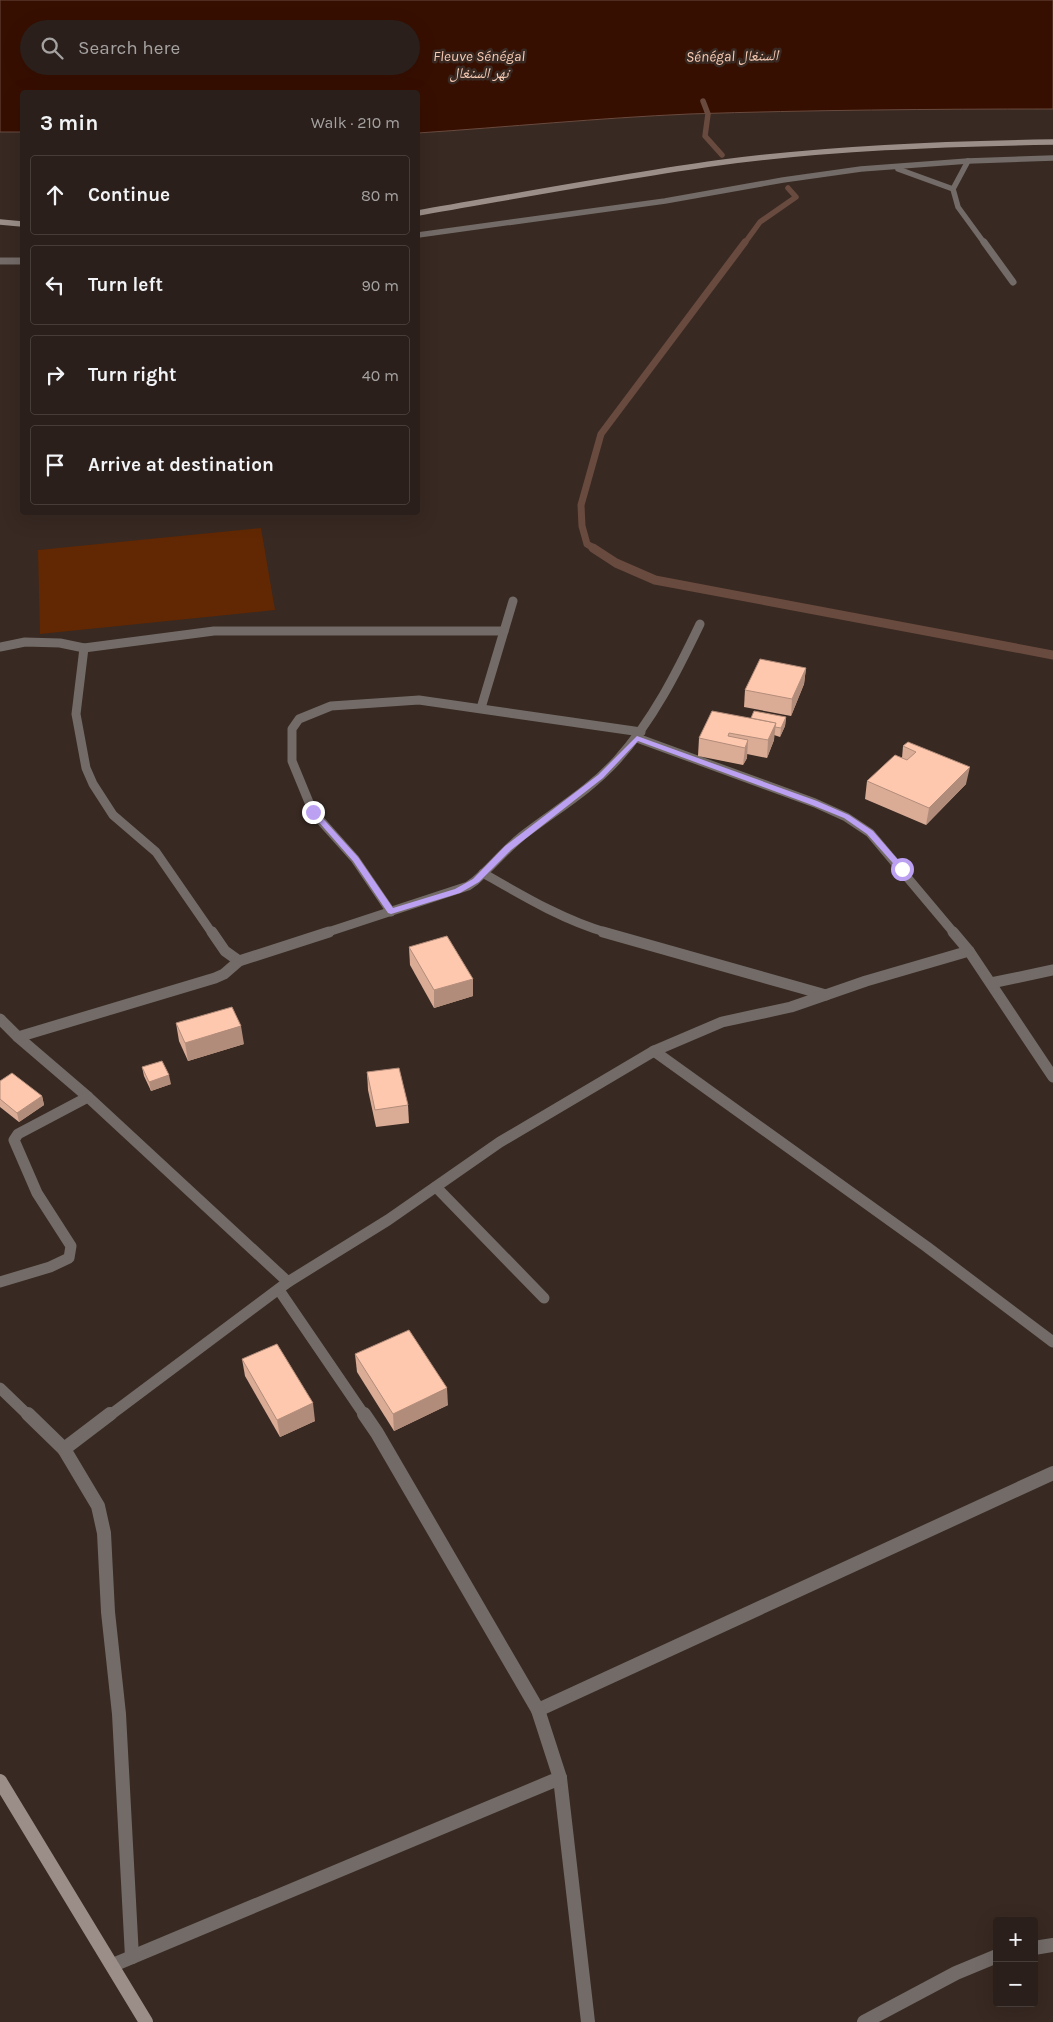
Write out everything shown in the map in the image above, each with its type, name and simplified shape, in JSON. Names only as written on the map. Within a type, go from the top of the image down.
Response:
[{"type":"street","points":[[420,214],[716,163],[760,158],[924,144],[1053,142]]},
{"type":"street","points":[[420,235],[665,201],[783,180],[893,167],[968,161],[1053,158]]},
{"type":"street","points":[[968,161],[953,189],[958,207],[1013,282]]},
{"type":"street","points":[[893,167],[953,189]]},
{"type":"street","points":[[0,222],[20,224]]},
{"type":"street","points":[[0,261],[20,261]]},
{"type":"street","points":[[481,708],[513,601]]},
{"type":"street","points":[[18,1037],[216,978],[224,974],[239,961],[458,891],[476,881],[483,872],[524,835],[600,777],[639,735],[675,674],[700,624]]},
{"type":"street","points":[[0,647],[24,642],[60,643],[84,648],[214,631],[504,631]]},
{"type":"street","points":[[84,648],[76,714],[86,768],[113,815],[156,852],[225,950],[239,961]]},
{"type":"street","points":[[391,912],[355,859],[313,812],[292,760],[292,729],[299,719],[331,706],[419,700],[481,708],[639,735],[815,803],[846,817],[870,833],[969,951],[1053,1077]]},
{"type":"street","points":[[483,872],[526,898],[580,925],[827,995]]},
{"type":"street","points":[[64,1449],[283,1286],[388,1220],[500,1142],[654,1051],[722,1022],[791,1007],[969,951]]},
{"type":"street","points":[[991,983],[1053,970]]},
{"type":"street","points":[[0,1019],[18,1037],[88,1097],[283,1286],[377,1433],[538,1710],[560,1778],[588,2022]]},
{"type":"street","points":[[654,1051],[927,1247],[1053,1342]]},
{"type":"street","points":[[0,1282],[50,1267],[69,1258],[71,1246],[37,1193],[14,1140],[18,1134],[88,1097]]},
{"type":"street","points":[[436,1187],[544,1298]]},
{"type":"street","points":[[0,1388],[64,1449],[98,1506],[104,1533],[108,1612],[119,1714],[132,1957]]},
{"type":"street","points":[[538,1710],[1053,1473]]},
{"type":"street","points":[[112,1965],[560,1778]]},
{"type":"street","points":[[0,1780],[146,2022]]},
{"type":"street","points":[[1038,1947],[1053,1945]]},
{"type":"street","points":[[864,2022],[956,1973],[993,1958]]},
{"type":"shaded area","points":[[261,528],[275,610],[40,634],[38,550]]},
{"type":"water","name":"Fleuve Sénégal نهر السنغال","points":[[0,0],[1053,0],[1053,109],[689,114],[420,133],[420,90],[20,90],[20,132],[0,132]]},
{"type":"building","points":[[760,659],[806,668],[792,699],[745,690]]},
{"type":"building","points":[[712,711],[776,723],[768,740],[729,733],[728,736],[748,740],[745,748],[699,738]]},
{"type":"building","points":[[754,711],[786,717],[781,728],[775,727],[776,723],[751,718]]},
{"type":"building","points":[[908,742],[970,767],[929,808],[867,781],[895,755],[907,760],[916,752],[903,746]]},
{"type":"building","points":[[447,936],[473,979],[434,990],[409,947]]},
{"type":"building","points":[[232,1007],[241,1026],[185,1043],[176,1023]]},
{"type":"building","points":[[162,1061],[169,1075],[149,1082],[142,1067]]},
{"type":"building","points":[[399,1068],[408,1105],[375,1110],[367,1072]]},
{"type":"building","points":[[12,1073],[42,1096],[17,1113],[0,1099],[0,1081]]},
{"type":"building","points":[[409,1330],[447,1388],[393,1414],[355,1354]]},
{"type":"building","points":[[277,1344],[313,1403],[277,1420],[242,1359]]},
{"type":"waterway","points":[[703,101],[708,114],[705,136],[722,155]]},
{"type":"waterway","points":[[744,244],[760,222],[796,197],[788,188]]},
{"type":"waterway","points":[[595,549],[587,544],[582,526],[581,505],[601,434],[745,242]]},
{"type":"waterway","points":[[593,548],[616,563],[655,580],[1053,655]]},
{"type":"route","points":[[313,812],[355,859],[391,912],[458,891],[476,881],[508,848],[600,777],[637,738],[836,812],[860,825],[870,833],[902,869]]},
{"type":"water label","name":"Sénégal السنغال","points":[[732,56]]}]
